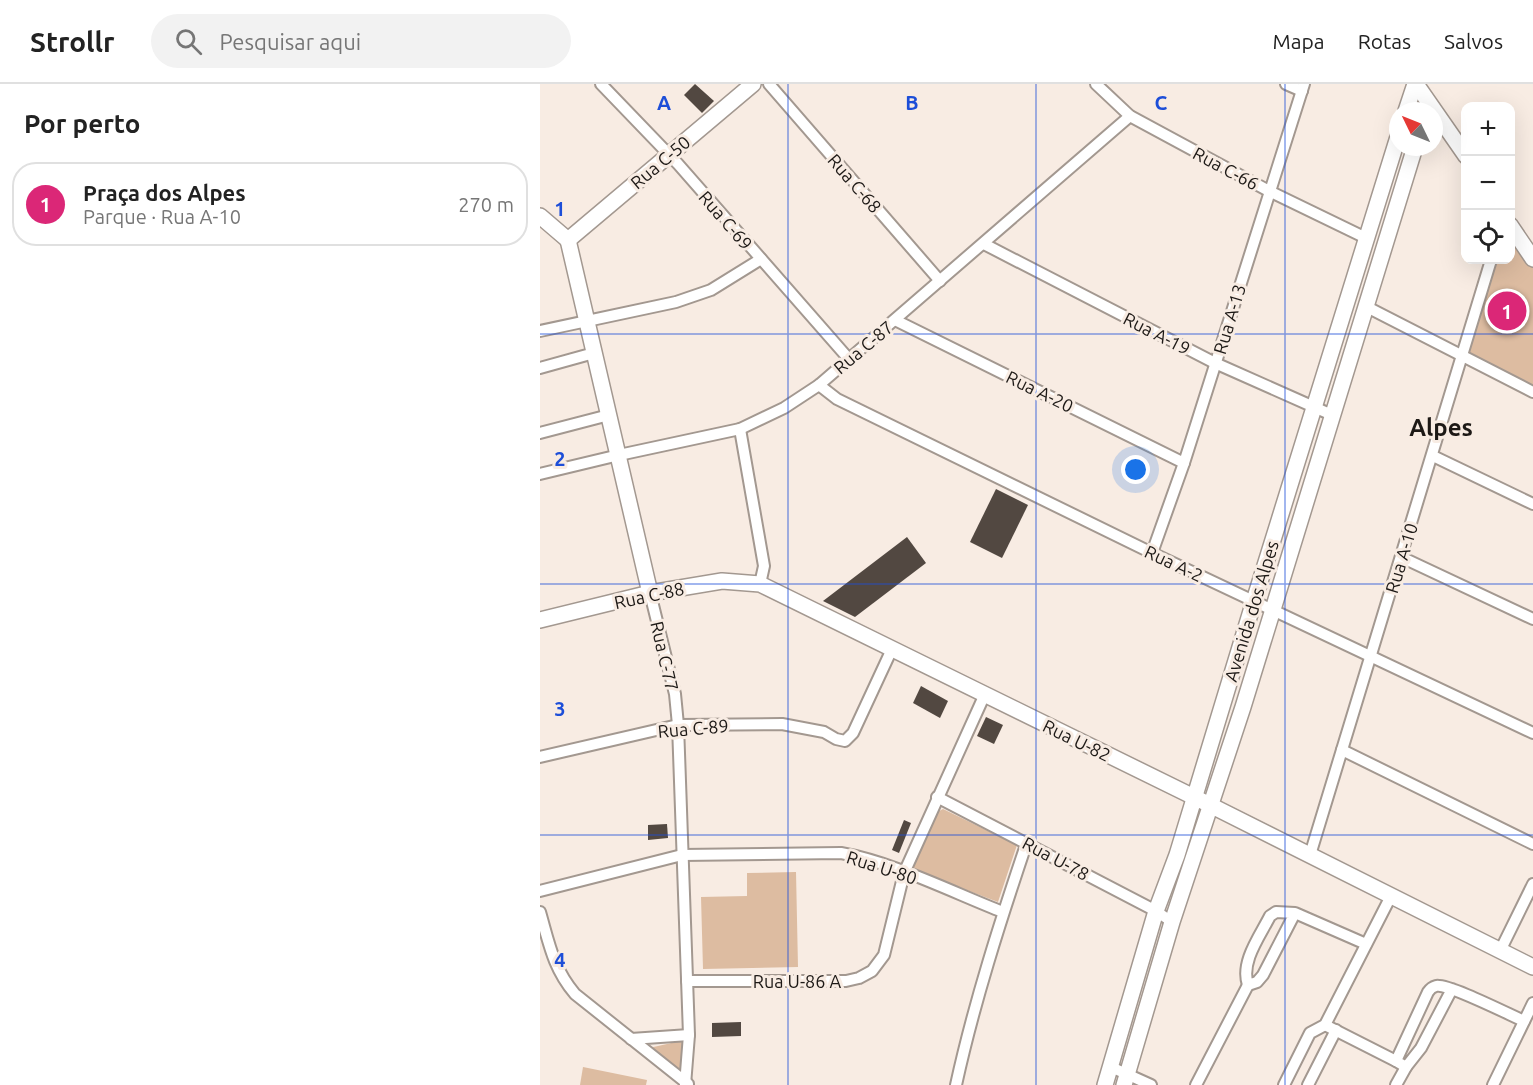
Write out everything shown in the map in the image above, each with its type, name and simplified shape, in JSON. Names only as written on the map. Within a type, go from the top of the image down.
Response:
[{"type":"main road","name":"Rua C-50","points":[[568,240],[753,84]]},
{"type":"main road","points":[[1416,84],[1426,102]]},
{"type":"main road","points":[[1409,102],[1416,84]]},
{"type":"main road","points":[[1429,102],[1435,84]]},
{"type":"main road","points":[[1443,124],[1461,148]]},
{"type":"main road","points":[[1443,131],[1450,132]]},
{"type":"main road","name":"Avenida dos Alpes","points":[[1105,1085],[1156,911],[1195,798],[1392,156]]},
{"type":"main road","name":"Avenida dos Alpes","points":[[1125,1079],[1412,156]]},
{"type":"main road","points":[[540,216],[568,240]]},
{"type":"main road","points":[[1515,232],[1533,259]]},
{"type":"main road","name":"Rua C-77","points":[[568,240],[650,593]]},
{"type":"main road","name":"Rua C-88","points":[[540,620],[650,593],[722,581],[760,584]]},
{"type":"main road","name":"Rua U-82","points":[[760,584],[1211,805],[1533,967]]},
{"type":"street","name":"Rua C-69","points":[[601,84],[669,155],[848,358]]},
{"type":"street","name":"Rua C-68","points":[[769,84],[940,281]]},
{"type":"street","points":[[1286,84],[1303,88]]},
{"type":"street","name":"Rua C-66","points":[[1099,85],[1130,116],[1269,191],[1366,238]]},
{"type":"street","name":"Rua A-13","points":[[1152,553],[1184,463],[1303,88]]},
{"type":"street","name":"Rua C-87","points":[[540,474],[740,429],[784,408],[819,385],[1130,116]]},
{"type":"street","name":"Rua A-19","points":[[984,244],[1215,363],[1332,415]]},
{"type":"street","points":[[540,331],[676,302],[711,290],[761,259]]},
{"type":"street","name":"Rua A-10","points":[[1310,855],[1490,264]]},
{"type":"street","points":[[1365,306],[1533,392]]},
{"type":"street","name":"Rua A-20","points":[[895,320],[1184,463]]},
{"type":"street","points":[[540,368],[594,353]]},
{"type":"street","name":"Rua A-2","points":[[819,385],[837,399],[1152,553],[1533,733]]},
{"type":"street","points":[[540,433],[609,415]]},
{"type":"street","points":[[740,429],[764,566],[760,584]]},
{"type":"street","points":[[1433,456],[1533,504]]},
{"type":"street","points":[[1401,557],[1533,619]]},
{"type":"street","name":"Rua C-77","points":[[650,593],[675,694],[678,725],[689,1035],[687,1084]]},
{"type":"street","name":"Rua C-89","points":[[540,757],[678,725],[782,724],[824,732],[845,741],[853,733],[892,649]]},
{"type":"street","name":"Rua U-86 A","points":[[687,981],[846,981],[860,978],[872,971],[884,955],[904,873],[985,694]]},
{"type":"street","points":[[1342,750],[1533,844]]},
{"type":"street","name":"Rua U-78","points":[[937,797],[1028,842],[1156,911],[1172,922]]},
{"type":"street","points":[[956,1085],[1003,912],[1028,842]]},
{"type":"street","name":"Rua U-80","points":[[540,891],[682,855],[841,853],[859,856],[1003,912]]},
{"type":"street","points":[[1500,951],[1528,908],[1533,884]]},
{"type":"street","points":[[1284,1085],[1310,1033],[1325,1025],[1390,896]]},
{"type":"street","points":[[540,912],[562,979],[575,994],[687,1084]]},
{"type":"street","points":[[1248,985],[1245,977],[1246,966],[1270,916],[1275,912],[1295,913],[1366,944]]},
{"type":"street","points":[[1197,1085],[1248,985],[1257,982],[1263,975],[1295,913]]},
{"type":"street","points":[[1396,1085],[1401,1064],[1428,992],[1438,985],[1524,1021]]},
{"type":"street","points":[[1401,1064],[1421,1048],[1452,989]]},
{"type":"street","points":[[1493,1085],[1533,1003]]},
{"type":"street","points":[[1325,1025],[1401,1064]]},
{"type":"street","points":[[1308,1085],[1336,1030]]},
{"type":"street","points":[[631,1039],[689,1035]]},
{"type":"street","points":[[1111,1067],[1125,1079],[1151,1085]]},
{"type":"shaded area","points":[[1515,242],[1517,242],[1533,267],[1533,385],[1468,355],[1496,264],[1515,264]]},
{"type":"shaded area","points":[[943,809],[1017,845],[998,902],[914,870],[912,861],[934,814]]},
{"type":"shaded area","points":[[796,872],[798,967],[703,969],[701,897],[747,896],[747,873]]},
{"type":"shaded area","points":[[685,1040],[683,1073],[649,1048]]},
{"type":"shaded area","points":[[583,1067],[647,1080],[646,1085],[580,1085]]},
{"type":"building","points":[[695,84],[714,101],[702,113],[684,95]]},
{"type":"building","points":[[996,489],[1028,505],[1002,558],[970,542]]},
{"type":"building","points":[[907,537],[926,563],[855,617],[823,601]]},
{"type":"building","points":[[921,686],[948,701],[940,718],[913,703]]},
{"type":"building","points":[[986,717],[1003,725],[994,744],[977,736]]},
{"type":"building","points":[[904,820],[911,823],[899,853],[892,850]]},
{"type":"building","points":[[667,824],[668,838],[648,840],[648,825]]},
{"type":"building","points":[[741,1022],[741,1036],[712,1037],[712,1023]]},
{"type":"place","name":"Praça dos Alpes","points":[[1507,311]]},
{"type":"district","name":"Alpes","points":[[1441,427]]}]
